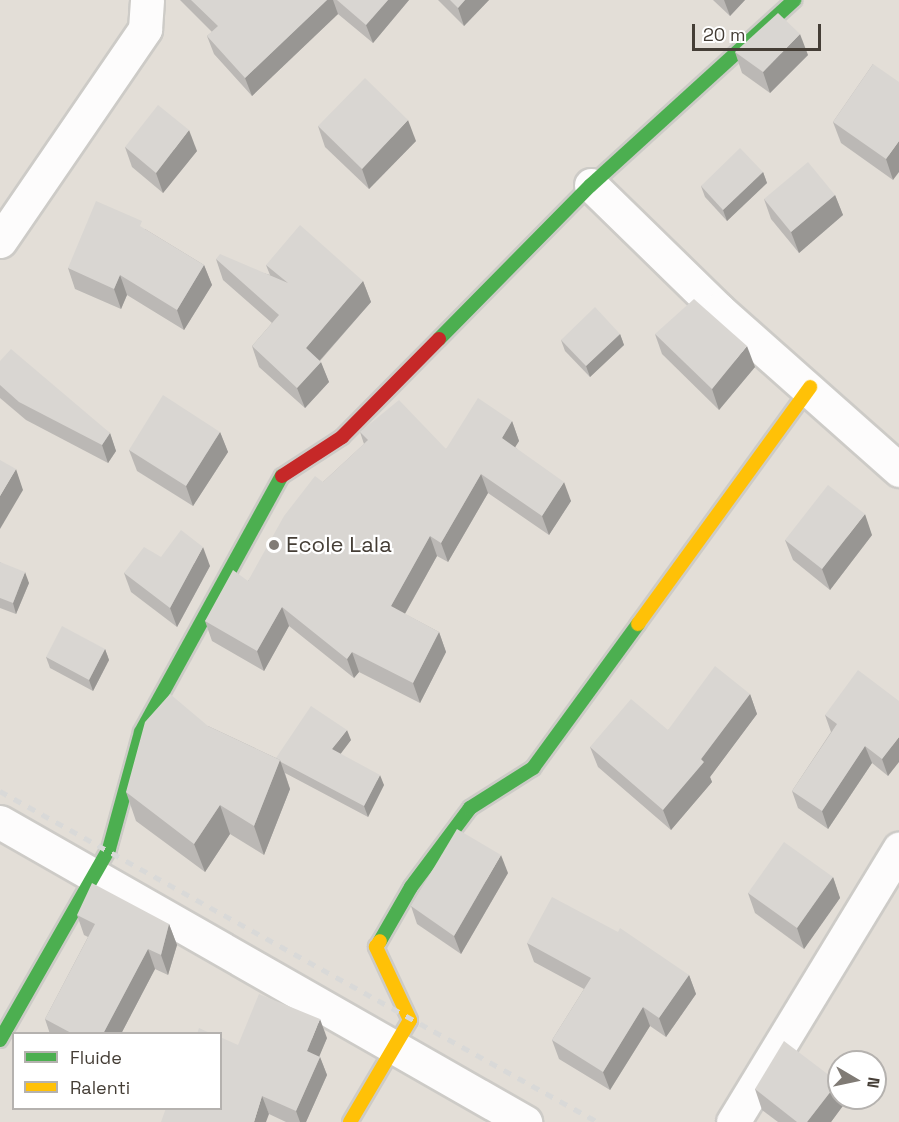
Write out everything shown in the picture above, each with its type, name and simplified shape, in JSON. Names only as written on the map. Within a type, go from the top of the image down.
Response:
[{"type":"street","points":[[0,241],[145,29],[147,0]]},
{"type":"street","points":[[0,1040],[109,849],[141,732],[279,477],[342,437],[591,185],[794,0]]},
{"type":"street","points":[[591,185],[719,310],[810,387],[899,470]]},
{"type":"street","points":[[350,1122],[395,1050],[410,1020],[376,947],[411,887],[470,808],[533,768],[810,387]]},
{"type":"street","points":[[0,822],[95,874],[395,1050],[525,1122]]},
{"type":"street","points":[[733,1122],[899,849]]},
{"type":"shaded area","points":[[0,0],[899,0],[899,1122],[0,1122]]},
{"type":"building","points":[[191,0],[327,0],[245,78],[207,36],[218,26]]},
{"type":"building","points":[[337,0],[388,0],[366,25]]},
{"type":"building","points":[[450,0],[465,0],[458,8]]},
{"type":"building","points":[[778,13],[800,34],[763,72],[735,52]]},
{"type":"building","points":[[873,64],[899,82],[899,141],[886,159],[833,122]]},
{"type":"building","points":[[365,78],[408,120],[362,169],[318,126]]},
{"type":"building","points":[[158,105],[189,130],[156,173],[125,147]]},
{"type":"building","points":[[740,148],[763,172],[723,210],[701,186]]},
{"type":"building","points":[[808,162],[835,195],[791,232],[764,199]]},
{"type":"building","points":[[96,201],[142,221],[140,226],[204,265],[177,310],[120,275],[114,289],[68,268]]},
{"type":"building","points":[[300,225],[363,281],[306,348],[321,362],[297,388],[252,346],[279,315],[216,259],[220,254],[288,283],[266,265]]},
{"type":"building","points":[[694,299],[747,346],[712,389],[655,334]]},
{"type":"building","points":[[595,307],[620,334],[586,366],[561,340]]},
{"type":"building","points":[[11,349],[110,433],[102,445],[19,402],[0,385],[0,361]]},
{"type":"building","points":[[163,395],[220,432],[186,486],[129,450]]},
{"type":"building","points":[[478,398],[512,421],[502,438],[564,482],[542,516],[481,474],[441,543],[430,536],[391,606],[439,632],[413,683],[352,652],[347,659],[282,607],[257,651],[205,621],[233,570],[248,581],[284,516],[315,476],[323,482],[368,440],[360,432],[399,400],[446,449]]},
{"type":"building","points":[[0,460],[16,469],[0,496]]},
{"type":"building","points":[[828,485],[865,514],[822,569],[785,540]]},
{"type":"building","points":[[181,530],[203,547],[170,608],[124,573],[144,547],[161,557]]},
{"type":"building","points":[[0,562],[25,572],[13,603],[0,598]]},
{"type":"building","points":[[62,626],[105,649],[89,680],[46,657]]},
{"type":"building","points":[[715,666],[750,694],[701,759],[704,762],[663,810],[590,747],[631,699],[668,730]]},
{"type":"building","points":[[858,670],[899,701],[899,737],[882,759],[865,746],[822,811],[792,791],[837,724],[825,715]]},
{"type":"building","points":[[170,694],[208,726],[280,760],[254,826],[220,805],[194,844],[126,792],[145,722]]},
{"type":"building","points":[[311,706],[347,730],[332,749],[380,775],[364,806],[276,758]]},
{"type":"building","points":[[457,829],[501,855],[454,936],[411,906]]},
{"type":"building","points":[[784,842],[833,877],[797,928],[748,893]]},
{"type":"building","points":[[92,883],[169,924],[161,955],[148,949],[104,1032],[69,1032],[45,1019],[95,924],[77,915]]},
{"type":"building","points":[[552,897],[618,932],[620,928],[689,975],[659,1018],[643,1007],[603,1072],[552,1040],[591,978],[527,943]]},
{"type":"building","points":[[259,994],[320,1019],[307,1051],[320,1057],[296,1111],[262,1096],[254,1122],[161,1122],[165,1110],[222,1110],[222,1038],[238,1045]]},
{"type":"building","points":[[784,1041],[827,1074],[827,1096],[807,1122],[797,1122],[755,1089]]},
{"type":"railway","points":[[0,791],[598,1122]]},
{"type":"traffic: fast","points":[[439,339],[591,185],[794,0]]},
{"type":"traffic: fast","points":[[0,1040],[109,849],[141,732],[282,476]]},
{"type":"traffic: fast","points":[[380,941],[411,887],[470,808],[533,768],[638,624]]},
{"type":"traffic: slow","points":[[638,624],[810,387]]},
{"type":"traffic: slow","points":[[350,1122],[410,1020],[376,947],[380,941]]},
{"type":"traffic: jam","points":[[282,476],[342,437],[439,339]]},
{"type":"place","name":"Ecole Lala","points":[[274,545]]}]
